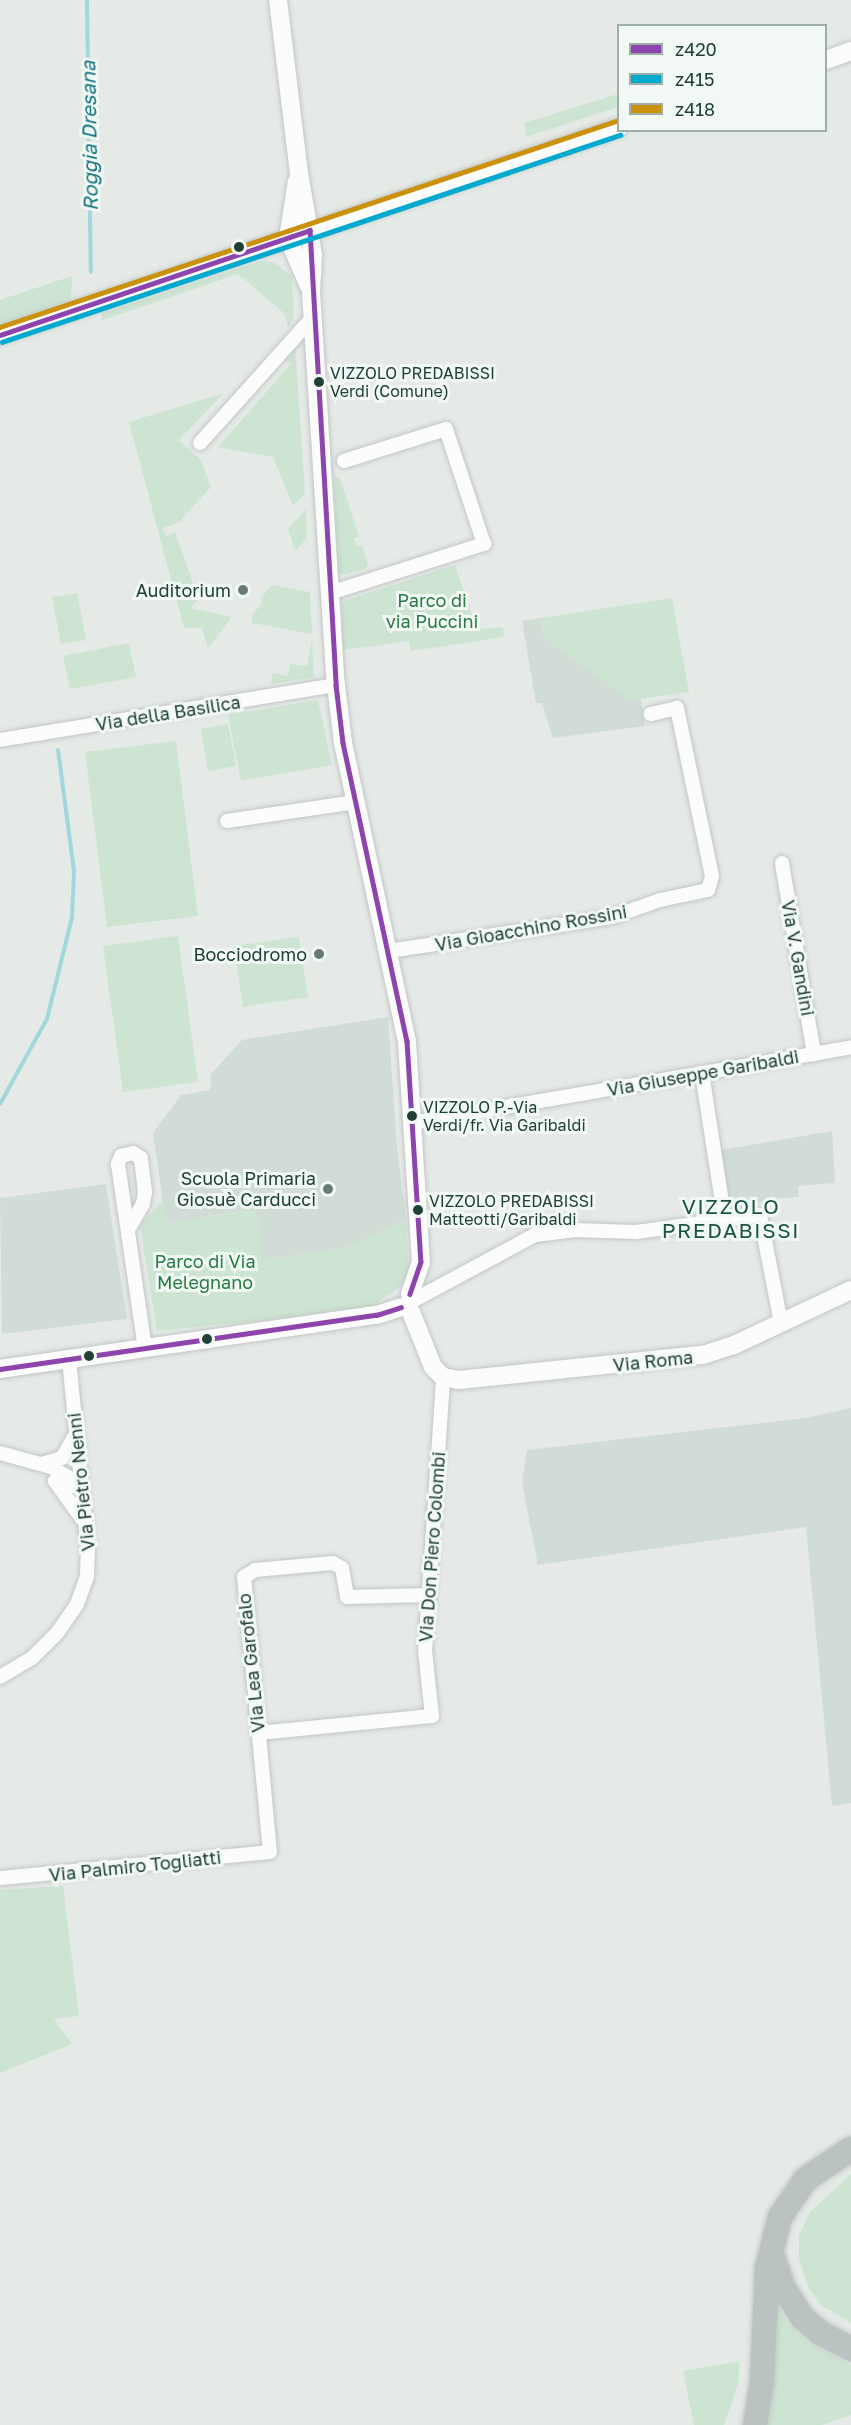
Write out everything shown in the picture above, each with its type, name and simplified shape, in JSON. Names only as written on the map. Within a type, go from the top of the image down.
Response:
[{"type":"highway","points":[[755,2425],[772,2248],[780,2217],[791,2197],[821,2165],[851,2149]]},
{"type":"highway","points":[[772,2248],[791,2303],[820,2333],[851,2349]]},
{"type":"street","points":[[278,0],[298,173],[310,230],[312,318],[336,685],[356,802],[406,1034],[421,1262],[409,1303],[431,1364],[443,1377]]},
{"type":"street","points":[[827,59],[851,51]]},
{"type":"street","points":[[0,335],[617,128]]},
{"type":"street","points":[[298,173],[288,238],[311,292]]},
{"type":"street","points":[[200,443],[312,318]]},
{"type":"street","points":[[330,593],[484,544],[446,429],[344,461]]},
{"type":"street","name":"Via della Basilica","points":[[0,740],[336,685]]},
{"type":"street","name":"Via Gioacchino Rossini","points":[[389,951],[612,917],[660,900],[708,890],[712,876],[676,708],[651,714]]},
{"type":"street","points":[[227,821],[356,802]]},
{"type":"street","name":"Via V. Gandini","points":[[782,863],[814,1053]]},
{"type":"street","name":"Via Giuseppe Garibaldi","points":[[413,1123],[851,1047]]},
{"type":"street","points":[[702,1073],[725,1221]]},
{"type":"street","points":[[129,1228],[143,1204],[145,1192],[141,1158],[132,1153],[121,1156],[118,1164],[145,1347]]},
{"type":"street","points":[[0,1369],[377,1315],[409,1303],[535,1235],[574,1230],[636,1232],[760,1215],[781,1323]]},
{"type":"street","name":"Via Roma","points":[[443,1377],[459,1380],[513,1376],[691,1357],[734,1345],[851,1290]]},
{"type":"street","name":"Via Pietro Nenni","points":[[0,1677],[46,1645],[77,1604],[88,1563],[69,1359]]},
{"type":"street","name":"Via Don Piero Colombi","points":[[258,1733],[432,1716],[425,1651],[443,1377]]},
{"type":"street","points":[[41,1464],[57,1461],[66,1455],[75,1432]]},
{"type":"street","points":[[0,1453],[71,1475],[81,1484]]},
{"type":"street","points":[[24,1460],[55,1481],[72,1486],[81,1484]]},
{"type":"street","points":[[55,1481],[86,1527]]},
{"type":"street","name":"Via Lea Garofalo","points":[[270,1852],[243,1583],[248,1572],[333,1563],[342,1568],[347,1597],[428,1595]]},
{"type":"street","name":"Via Palmiro Togliatti","points":[[0,1878],[270,1852]]},
{"type":"shaded area","points":[[541,618],[543,636],[631,700],[641,699],[645,726],[553,738],[542,703],[536,703],[522,621]]},
{"type":"shaded area","points":[[388,1017],[397,1148],[406,1219],[346,1248],[261,1260],[256,1208],[166,1224],[153,1133],[181,1095],[210,1090],[211,1074],[242,1040]]},
{"type":"shaded area","points":[[832,1131],[835,1183],[798,1186],[799,1197],[770,1199],[731,1213],[721,1150]]},
{"type":"shaded area","points":[[106,1184],[127,1319],[2,1334],[0,1198]]},
{"type":"shaded area","points":[[851,1408],[851,1803],[832,1806],[806,1527],[538,1565],[522,1483],[527,1450],[805,1418]]},
{"type":"green space","points":[[617,94],[617,107],[526,137],[524,123]]},
{"type":"green space","points":[[261,261],[273,262],[292,276],[294,317],[288,328],[285,314],[238,274],[100,321],[102,313]]},
{"type":"green space","points":[[72,276],[71,304],[0,327],[0,300]]},
{"type":"green space","points":[[295,345],[305,493],[293,506],[273,457],[218,447],[291,364],[284,358]]},
{"type":"green space","points":[[224,393],[179,440],[201,460],[211,487],[178,523],[163,528],[166,536],[175,532],[190,574],[197,601],[190,608],[232,617],[208,648],[202,628],[184,628],[129,422]]},
{"type":"green space","points":[[334,476],[340,478],[359,537],[354,538],[357,547],[362,546],[368,564],[366,568],[343,575],[338,572]]},
{"type":"green space","points":[[306,509],[307,538],[295,551],[288,529]]},
{"type":"green space","name":"Parco di via Puccini","points":[[455,565],[477,629],[503,627],[504,637],[411,651],[409,641],[343,650],[341,602]]},
{"type":"green space","points":[[272,585],[310,592],[312,634],[252,623],[252,615],[263,602],[260,599]]},
{"type":"green space","points":[[77,593],[86,640],[61,644],[52,597]]},
{"type":"green space","points":[[672,598],[689,692],[631,700],[543,636],[541,618]]},
{"type":"green space","points":[[312,639],[314,677],[271,684],[272,673],[288,676],[290,664],[307,666]]},
{"type":"green space","points":[[129,643],[136,677],[70,689],[63,656]]},
{"type":"green space","points":[[318,700],[332,765],[241,781],[228,715]]},
{"type":"green space","points":[[228,724],[236,766],[208,771],[201,729]]},
{"type":"green space","points":[[176,741],[198,916],[107,927],[85,752]]},
{"type":"green space","points":[[178,936],[198,1082],[123,1092],[103,946]]},
{"type":"green space","points":[[299,937],[308,997],[243,1007],[234,946]]},
{"type":"green space","name":"Parco di Via Melegnano","points":[[163,1200],[167,1223],[256,1208],[262,1260],[346,1248],[406,1219],[409,1281],[366,1310],[157,1331],[140,1225]]},
{"type":"green space","points":[[63,1886],[79,2016],[54,2019],[72,2044],[0,2073],[0,1890]]},
{"type":"green space","points":[[851,2174],[851,2323],[821,2305],[809,2289],[799,2259],[799,2235],[810,2212]]},
{"type":"green space","points":[[776,2303],[789,2325],[810,2344],[851,2365],[851,2415],[822,2425],[768,2425],[774,2385]]},
{"type":"green space","points":[[739,2361],[739,2382],[724,2425],[694,2425],[683,2371]]},
{"type":"waterway","name":"Roggia Dresana","points":[[87,0],[91,272]]},
{"type":"waterway","name":"Roggia Dresana","points":[[0,1104],[47,1019],[72,917],[74,871],[58,750]]},
{"type":"transit line","name":"z418","points":[[0,327],[616,121]]},
{"type":"transit line","name":"z415","points":[[2,342],[620,135]]},
{"type":"transit line","name":"z420","points":[[0,335],[310,230],[336,685],[343,743],[407,1041],[421,1262],[410,1294]]},
{"type":"transit line","name":"z420","points":[[0,1369],[377,1315],[401,1307]]},
{"type":"place","name":"VIZZOLO PREDABISSI Verdi (Comune)","points":[[319,382]]},
{"type":"place","name":"Auditorium","points":[[243,590]]},
{"type":"place","name":"Bocciodromo","points":[[319,954]]},
{"type":"place","name":"VIZZOLO P.-Via Verdi/fr. Via Garibaldi","points":[[412,1116]]},
{"type":"place","name":"Scuola Primaria Giosuè Carducci","points":[[328,1189]]},
{"type":"place","name":"VIZZOLO PREDABISSI Matteotti/Garibaldi","points":[[418,1210]]},
{"type":"district","name":"VIZZOLO PREDABISSI","points":[[731,1218]]}]
